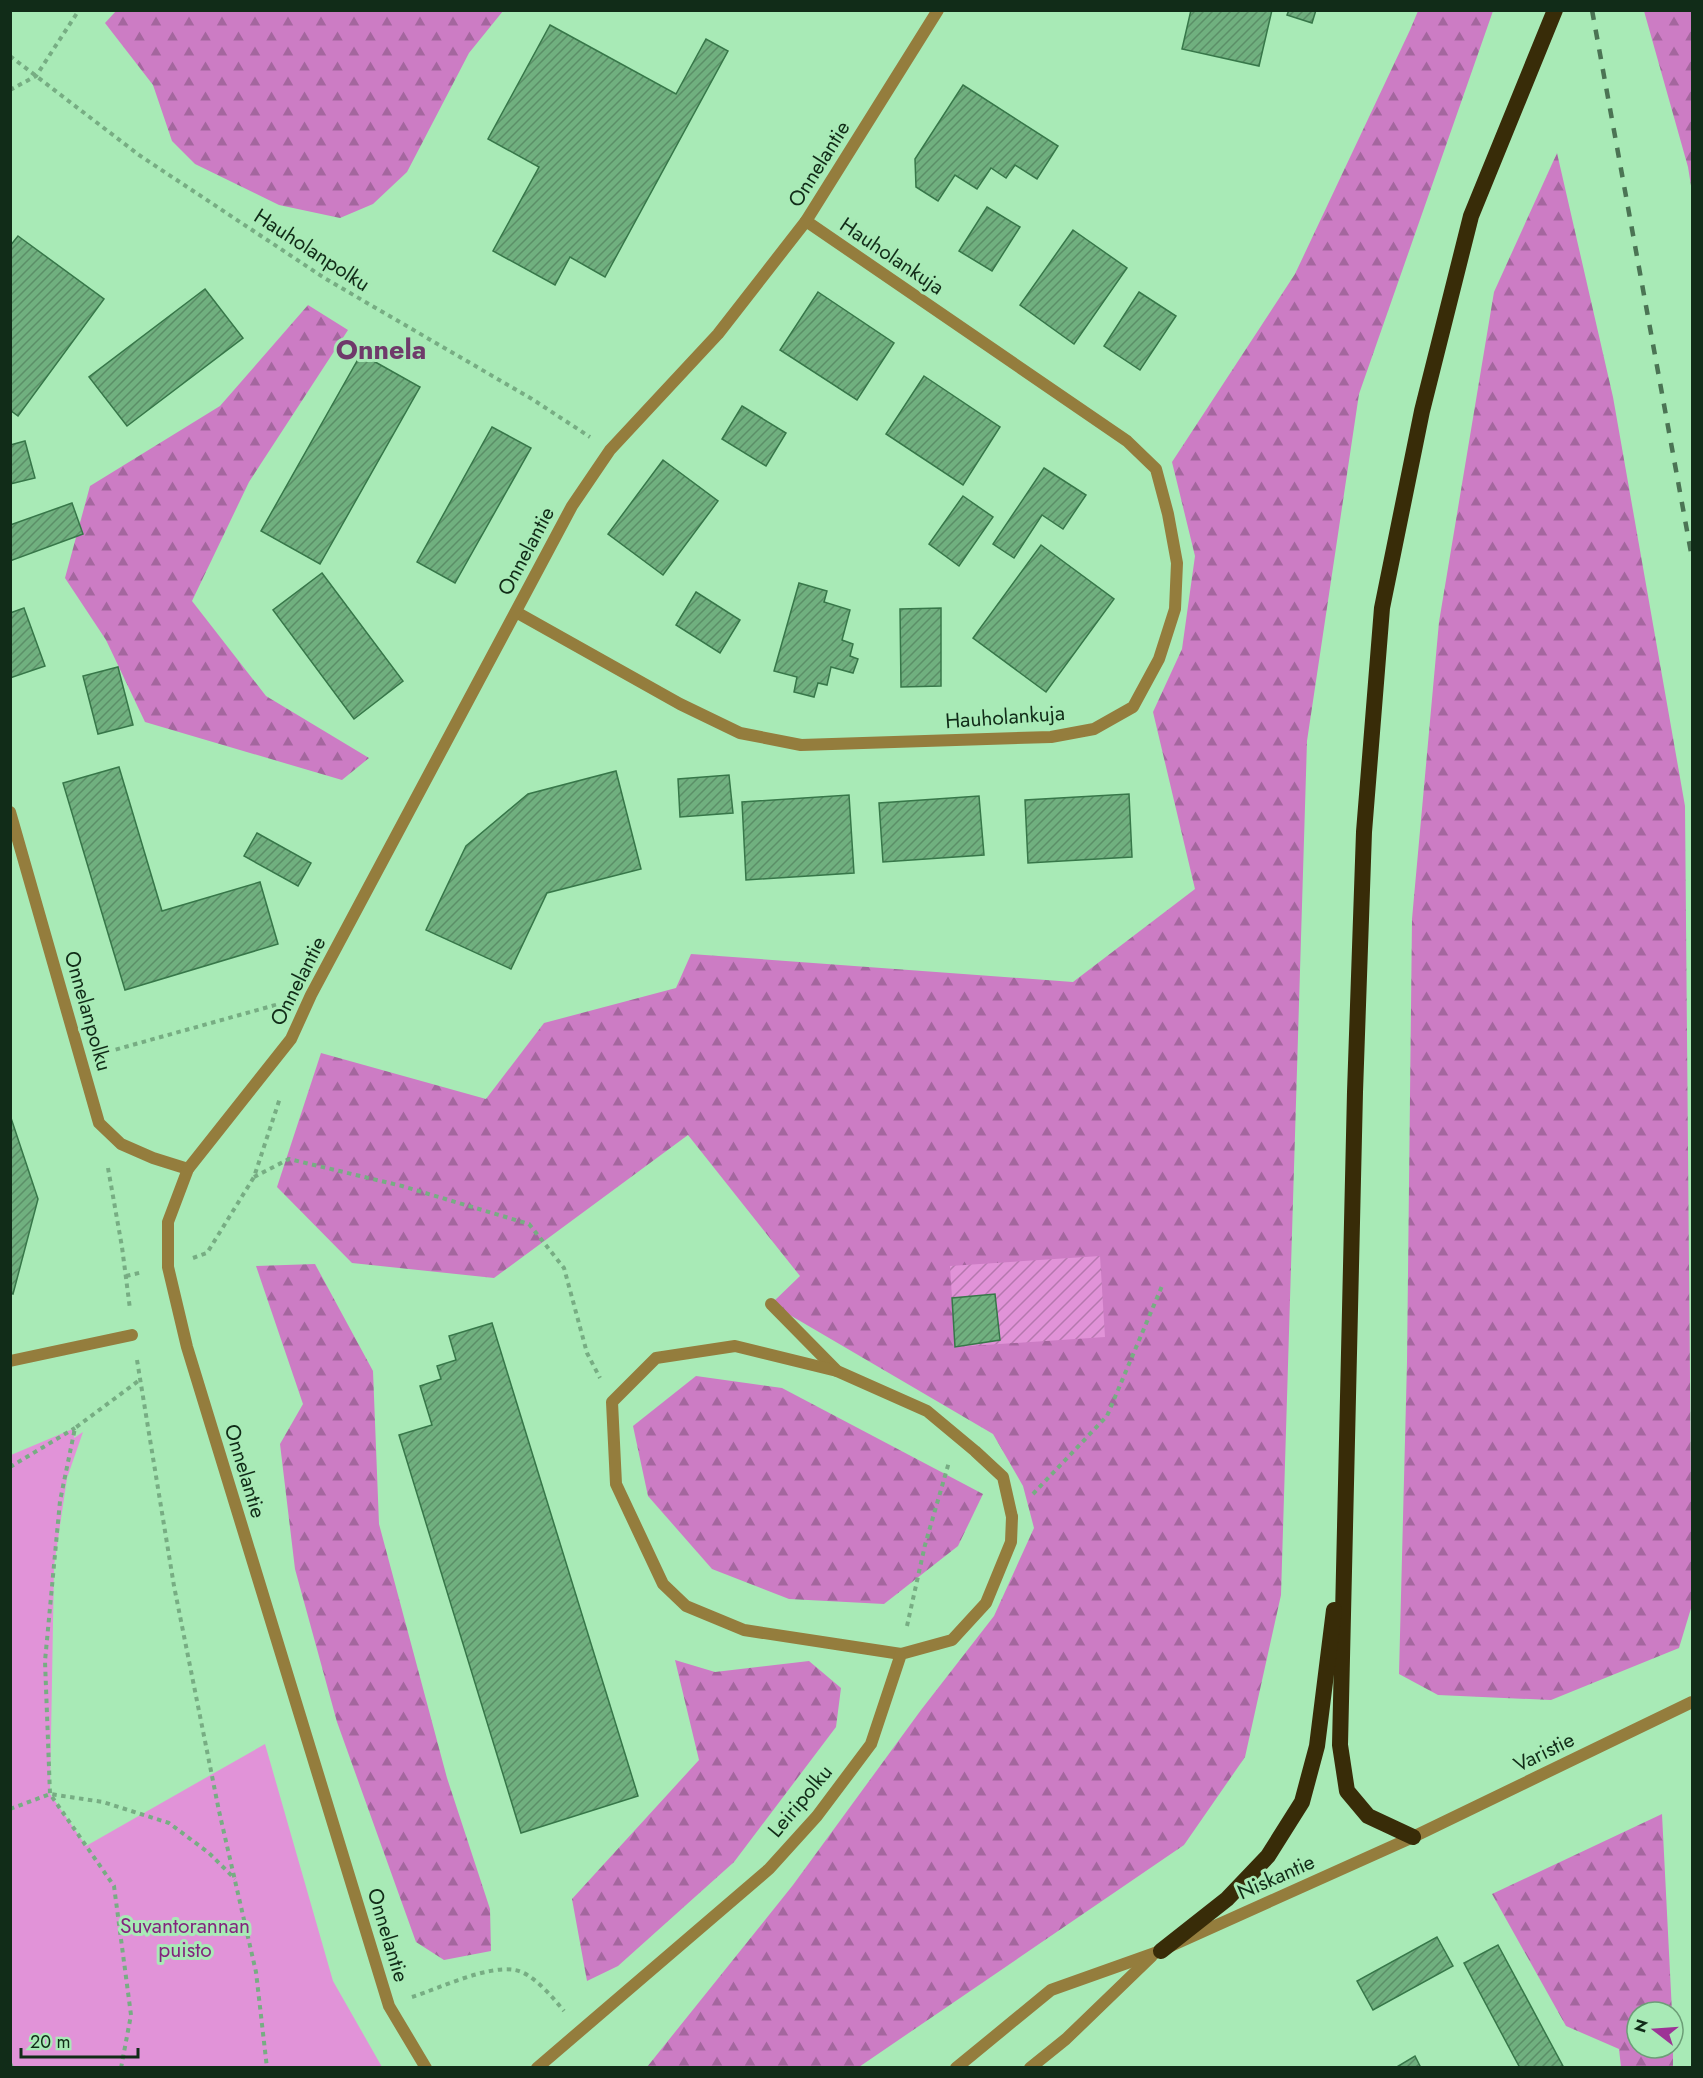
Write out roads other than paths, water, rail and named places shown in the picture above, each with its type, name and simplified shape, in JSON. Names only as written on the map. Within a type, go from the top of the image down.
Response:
[{"type":"highway","points":[[1413,1837],[1368,1816],[1347,1791],[1340,1745],[1355,1092],[1364,832],[1382,608],[1422,411],[1471,216],[1555,10]]},
{"type":"highway","points":[[1158,1952],[1227,1899],[1268,1856],[1302,1802],[1317,1746],[1346,1504]]},
{"type":"street","name":"Onnelantie","points":[[426,2067],[389,2006],[187,1347],[168,1267],[168,1222],[188,1169],[291,1039],[311,995],[572,506],[610,450],[718,334],[806,221],[938,10]]},
{"type":"street","name":"Hauholankuja","points":[[516,612],[680,704],[740,733],[801,745],[1051,737],[1094,729],[1132,706],[1159,659],[1175,609],[1177,563],[1168,514],[1156,469],[1127,441],[806,221]]},
{"type":"street","name":"Onnelanpolku","points":[[11,816],[99,1123],[121,1144],[153,1158],[188,1169]]},
{"type":"street","points":[[771,1304],[837,1371]]},
{"type":"street","points":[[10,1361],[132,1335]]},
{"type":"street","points":[[735,1346],[837,1371],[927,1411],[1003,1478],[1012,1517],[1011,1542],[986,1603],[952,1640],[902,1654],[744,1630],[686,1606],[663,1584],[616,1484],[612,1402],[656,1358],[735,1346]]},
{"type":"street","name":"Leiripolku","points":[[537,2067],[769,1869],[817,1816],[871,1744],[902,1654]]},
{"type":"street","name":"Varistie","points":[[1413,1837],[1692,1702]]},
{"type":"street","name":"Niskantie","points":[[956,2067],[1051,1990],[1158,1952],[1413,1837]]},
{"type":"street","name":"Niskantie","points":[[1030,2067],[1066,2039],[1158,1952]]},
{"type":"railway","points":[[1592,10],[1692,558]]},
{"type":"district","name":"Onnela","points":[[381,349]]},
{"type":"park label","name":"Suvantorannan puisto","points":[[185,1938]]}]
